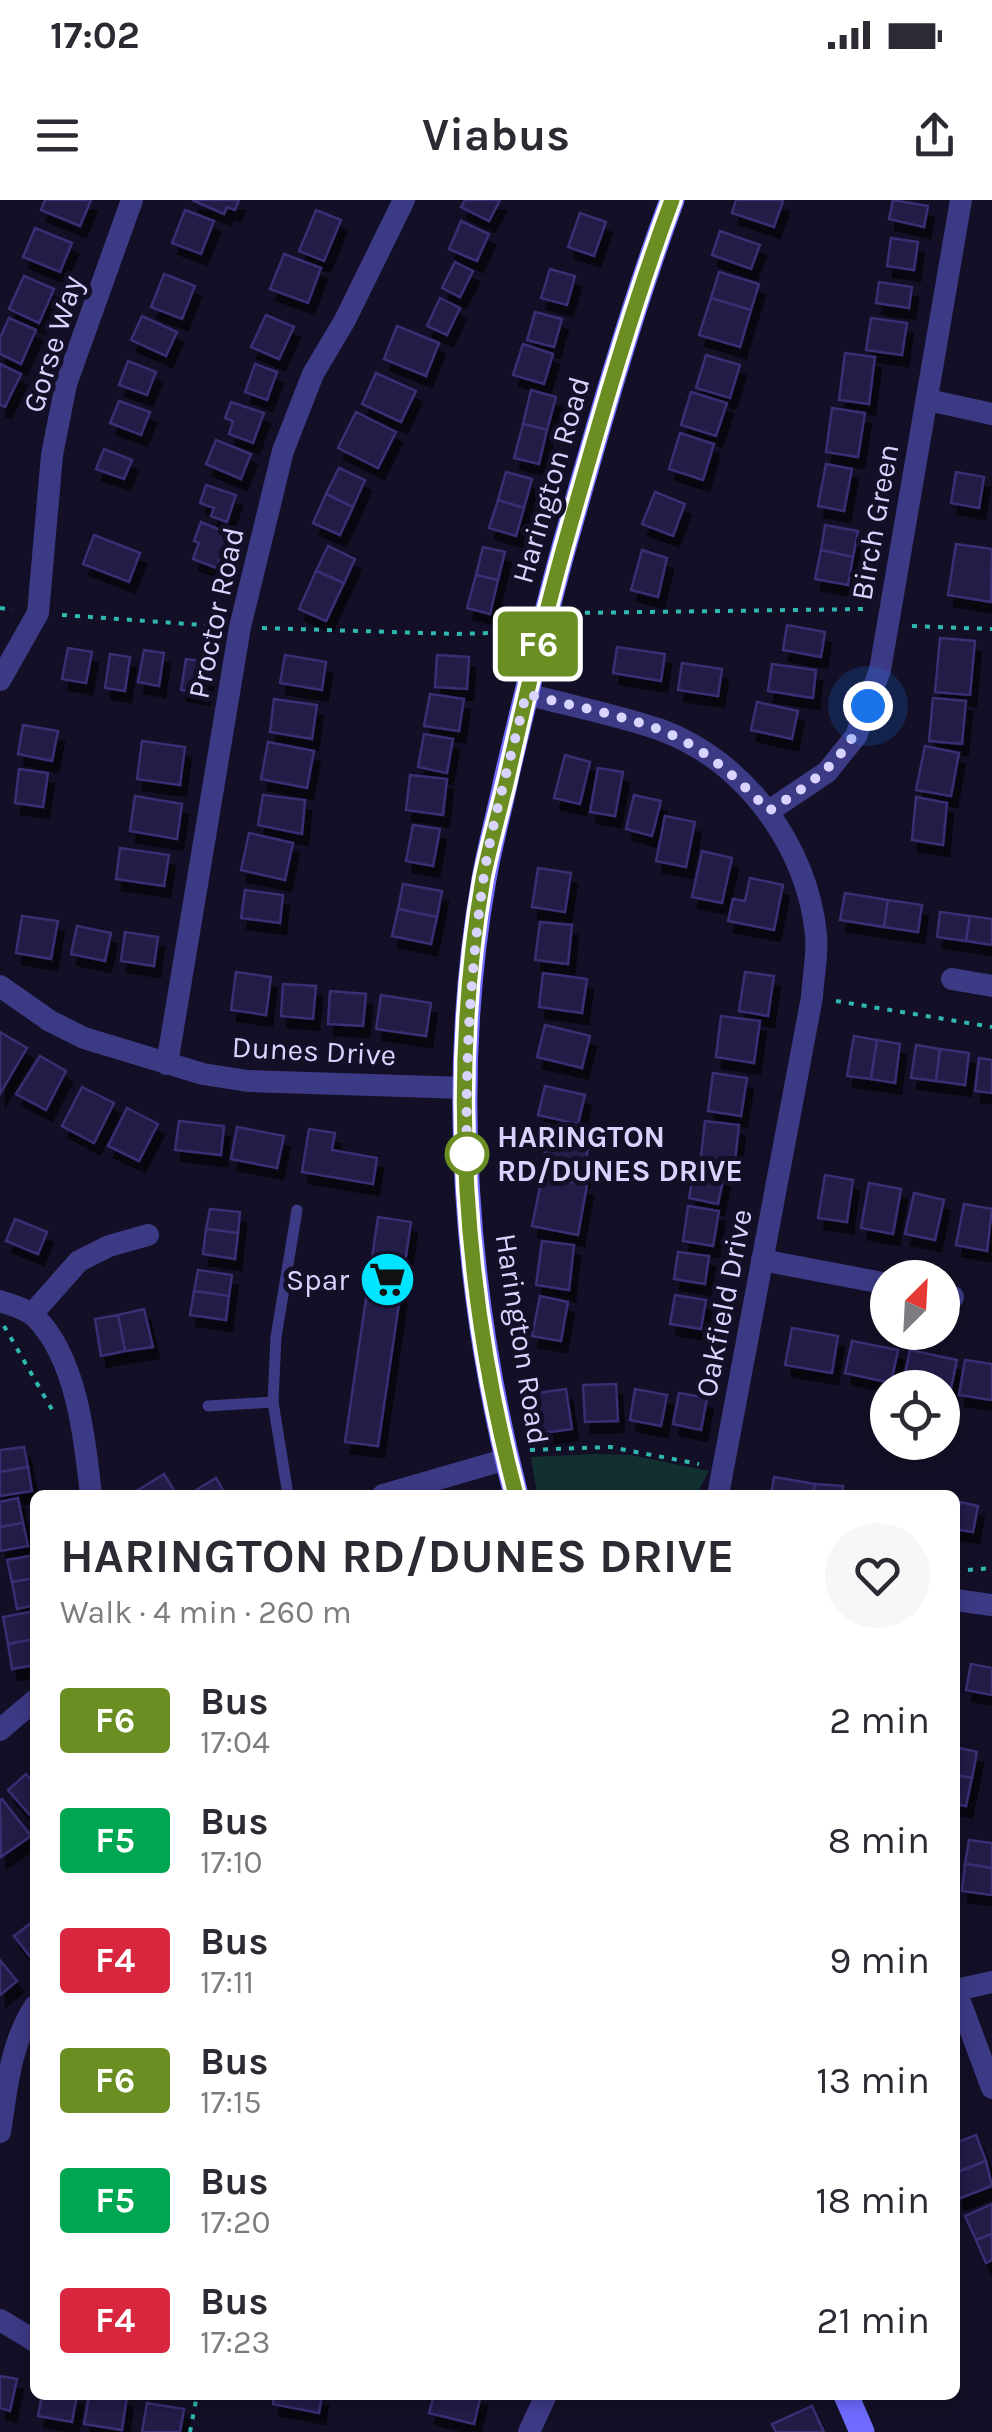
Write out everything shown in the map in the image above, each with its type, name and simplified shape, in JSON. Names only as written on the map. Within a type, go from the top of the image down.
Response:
[{"type":"street","name":"Gorse Way","points":[[0,680],[38,613],[52,455],[66,384],[132,200]]},
{"type":"street","name":"Proctor Road","points":[[167,1064],[240,627],[283,451],[313,374],[345,320],[404,200]]},
{"type":"street","name":"Harington Road","points":[[515,1490],[486,1347],[468,1196],[466,1088],[470,995],[484,878],[541,631],[651,255],[672,200]]},
{"type":"street","name":"Birch Green","points":[[769,811],[828,772],[856,736],[880,670],[961,200]]},
{"type":"street","points":[[928,400],[992,414]]},
{"type":"street","name":"Oakfield Drive","points":[[526,694],[662,731],[706,754],[769,811],[795,854],[810,898],[817,938],[812,997],[719,1490]]},
{"type":"street","points":[[952,980],[992,986]]},
{"type":"street","name":"Dunes Drive","points":[[0,986],[50,1021],[84,1038],[167,1064],[248,1081],[466,1088]]},
{"type":"street","points":[[32,1314],[79,1260],[148,1235]]},
{"type":"street","points":[[762,1260],[870,1281]]},
{"type":"street","points":[[0,1301],[32,1314],[54,1341],[68,1369],[90,1490]]},
{"type":"street","points":[[398,1490],[506,1455]]},
{"type":"street","points":[[960,1601],[992,1605]]},
{"type":"street","points":[[0,1730],[30,1704]]},
{"type":"street","points":[[960,1989],[992,1982]]},
{"type":"street","points":[[960,2003],[992,2088]]},
{"type":"street","points":[[0,2132],[13,2052],[30,2014]]},
{"type":"street","points":[[0,2320],[30,2338]]},
{"type":"street","points":[[529,2432],[544,2400]]},
{"type":"street","points":[[848,2400],[862,2432]]},
{"type":"lane","points":[[287,1490],[272,1402],[276,1337],[297,1210]]},
{"type":"lane","points":[[208,1406],[272,1402]]},
{"type":"path","points":[[0,608],[240,627],[457,634],[541,631],[571,613],[890,609],[898,625],[992,629]]},
{"type":"path","points":[[812,997],[992,1028]]},
{"type":"path","points":[[0,1322],[58,1419]]},
{"type":"path","points":[[506,1455],[610,1447],[723,1470]]},
{"type":"path","points":[[960,1571],[992,1568]]},
{"type":"path","points":[[190,2432],[195,2400]]},
{"type":"green space","points":[[631,1455],[709,1471],[699,1490],[536,1490],[531,1457]]},
{"type":"building","points":[[45,200],[91,200],[80,226],[41,210]]},
{"type":"building","points":[[192,200],[239,200],[235,210],[227,207],[224,214]]},
{"type":"building","points":[[465,200],[500,200],[489,221],[461,207]]},
{"type":"building","points":[[736,200],[783,201],[774,227],[732,213]]},
{"type":"building","points":[[893,200],[928,206],[924,227],[889,219]]},
{"type":"building","points":[[185,210],[214,221],[201,254],[172,243]]},
{"type":"building","points":[[316,210],[341,220],[324,261],[299,251]]},
{"type":"building","points":[[580,213],[606,222],[594,256],[568,247]]},
{"type":"building","points":[[461,221],[489,234],[477,261],[449,249]]},
{"type":"building","points":[[35,228],[72,243],[60,272],[23,257]]},
{"type":"building","points":[[720,231],[760,245],[751,269],[712,255]]},
{"type":"building","points":[[891,238],[918,242],[914,270],[887,266]]},
{"type":"building","points":[[284,254],[321,268],[308,303],[270,289]]},
{"type":"building","points":[[455,262],[473,271],[460,297],[442,288]]},
{"type":"building","points":[[550,269],[575,276],[567,305],[541,298]]},
{"type":"building","points":[[719,272],[759,284],[751,310],[711,298]]},
{"type":"building","points":[[164,274],[195,286],[182,319],[151,307]]},
{"type":"building","points":[[24,276],[54,289],[39,323],[9,309]]},
{"type":"building","points":[[879,282],[912,287],[909,308],[876,303]]},
{"type":"building","points":[[440,298],[460,308],[447,335],[427,326]]},
{"type":"building","points":[[711,298],[751,310],[740,347],[699,335]]},
{"type":"building","points":[[535,312],[562,319],[554,347],[527,340]]},
{"type":"building","points":[[266,315],[294,327],[279,359],[251,347]]},
{"type":"building","points":[[142,316],[177,332],[166,356],[131,340]]},
{"type":"building","points":[[9,318],[36,330],[21,364],[0,354],[0,338]]},
{"type":"building","points":[[871,318],[907,323],[902,355],[866,350]]},
{"type":"building","points":[[397,326],[439,343],[426,376],[384,359]]},
{"type":"building","points":[[523,344],[553,354],[544,384],[513,375]]},
{"type":"building","points":[[845,353],[875,357],[869,404],[839,400]]},
{"type":"building","points":[[706,355],[740,365],[730,398],[696,388]]},
{"type":"building","points":[[128,361],[156,372],[147,395],[119,385]]},
{"type":"building","points":[[0,364],[21,374],[5,407],[0,405]]},
{"type":"building","points":[[255,364],[277,372],[267,400],[245,392]]},
{"type":"building","points":[[376,373],[416,391],[401,422],[362,404]]},
{"type":"building","points":[[531,390],[556,397],[547,430],[523,424]]},
{"type":"building","points":[[691,392],[727,403],[716,436],[681,425]]},
{"type":"building","points":[[119,401],[150,412],[141,435],[110,423]]},
{"type":"building","points":[[231,402],[264,413],[253,443],[229,434],[233,421],[225,418]]},
{"type":"building","points":[[832,408],[865,413],[858,457],[826,452]]},
{"type":"building","points":[[356,412],[396,432],[378,468],[338,448]]},
{"type":"building","points":[[523,424],[547,430],[539,464],[514,458]]},
{"type":"building","points":[[680,433],[714,444],[703,480],[669,469]]},
{"type":"building","points":[[216,440],[251,454],[241,479],[206,464]]},
{"type":"building","points":[[104,449],[132,460],[124,479],[96,469]]},
{"type":"building","points":[[826,464],[852,469],[844,511],[818,506]]},
{"type":"building","points":[[339,468],[365,480],[353,507],[326,494]]},
{"type":"building","points":[[506,472],[532,479],[524,508],[498,500]]},
{"type":"building","points":[[956,472],[984,477],[979,508],[951,503]]},
{"type":"building","points":[[206,485],[236,495],[227,522],[211,516],[214,508],[200,503]]},
{"type":"building","points":[[655,492],[685,504],[673,536],[642,524]]},
{"type":"building","points":[[326,494],[353,507],[340,535],[313,523]]},
{"type":"building","points":[[498,500],[524,508],[516,536],[489,528]]},
{"type":"building","points":[[201,522],[230,534],[216,568],[193,559]]},
{"type":"building","points":[[825,525],[858,531],[853,557],[821,550]]},
{"type":"building","points":[[94,535],[140,553],[129,582],[83,564]]},
{"type":"building","points":[[956,544],[992,549],[991,602],[948,595]]},
{"type":"building","points":[[328,546],[355,559],[344,583],[316,571]]},
{"type":"building","points":[[483,547],[505,552],[498,580],[476,575]]},
{"type":"building","points":[[642,550],[667,558],[658,597],[631,590]]},
{"type":"building","points":[[821,550],[853,557],[848,585],[815,579]]},
{"type":"building","points":[[316,571],[344,583],[326,621],[299,609]]},
{"type":"building","points":[[476,575],[498,580],[490,614],[467,608]]},
{"type":"building","points":[[787,625],[825,632],[821,657],[783,650]]},
{"type":"building","points":[[940,638],[975,641],[970,695],[935,692]]},
{"type":"building","points":[[617,647],[665,654],[661,681],[613,673]]},
{"type":"building","points":[[68,648],[92,652],[86,683],[62,679]]},
{"type":"building","points":[[144,650],[164,653],[159,686],[138,682]]},
{"type":"building","points":[[110,654],[130,657],[125,691],[105,688]]},
{"type":"building","points":[[285,655],[326,662],[322,690],[280,683]]},
{"type":"building","points":[[437,655],[469,657],[467,689],[435,687]]},
{"type":"building","points":[[186,659],[209,662],[204,694],[181,690]]},
{"type":"building","points":[[682,663],[722,669],[718,696],[678,690]]},
{"type":"building","points":[[772,664],[816,670],[813,698],[768,691]]},
{"type":"building","points":[[430,694],[464,699],[459,731],[424,726]]},
{"type":"building","points":[[933,698],[966,701],[962,744],[929,741]]},
{"type":"building","points":[[274,699],[317,705],[312,739],[270,732]]},
{"type":"building","points":[[757,702],[798,711],[792,739],[751,730]]},
{"type":"building","points":[[23,725],[58,731],[52,761],[18,754]]},
{"type":"building","points":[[424,734],[453,739],[447,773],[418,767]]},
{"type":"building","points":[[142,741],[185,747],[180,785],[137,779]]},
{"type":"building","points":[[268,742],[314,751],[307,788],[261,779]]},
{"type":"building","points":[[925,746],[959,753],[951,796],[916,790]]},
{"type":"building","points":[[565,755],[590,762],[580,804],[554,798]]},
{"type":"building","points":[[598,768],[623,772],[615,816],[590,812]]},
{"type":"building","points":[[19,769],[48,773],[43,807],[15,803]]},
{"type":"building","points":[[410,775],[447,779],[443,815],[406,810]]},
{"type":"building","points":[[263,795],[305,800],[302,834],[258,825]]},
{"type":"building","points":[[634,795],[661,801],[652,836],[626,829]]},
{"type":"building","points":[[135,796],[182,804],[177,839],[130,831]]},
{"type":"building","points":[[916,797],[947,803],[943,845],[912,840]]},
{"type":"building","points":[[665,816],[695,822],[686,867],[656,861]]},
{"type":"building","points":[[413,825],[440,829],[433,866],[406,861]]},
{"type":"building","points":[[249,833],[293,843],[285,880],[241,870]]},
{"type":"building","points":[[120,848],[169,855],[164,886],[116,879]]},
{"type":"building","points":[[702,851],[732,858],[722,903],[692,897]]},
{"type":"building","points":[[538,868],[571,873],[565,912],[532,907]]},
{"type":"building","points":[[750,878],[783,885],[774,930],[728,921],[733,899],[745,901]]},
{"type":"building","points":[[403,884],[442,891],[437,917],[398,909]]},
{"type":"building","points":[[245,890],[283,895],[280,923],[241,918]]},
{"type":"building","points":[[845,893],[888,900],[884,927],[840,920]]},
{"type":"building","points":[[888,900],[922,905],[918,932],[884,927]]},
{"type":"building","points":[[398,909],[437,917],[431,944],[392,936]]},
{"type":"building","points":[[940,912],[970,916],[966,941],[937,937]]},
{"type":"building","points":[[22,916],[58,921],[51,959],[16,953]]},
{"type":"building","points":[[970,916],[992,919],[992,945],[966,941]]},
{"type":"building","points":[[540,922],[572,925],[568,964],[535,960]]},
{"type":"building","points":[[77,926],[111,933],[105,961],[71,954]]},
{"type":"building","points":[[125,932],[158,937],[154,966],[121,961]]},
{"type":"building","points":[[236,972],[271,977],[266,1015],[231,1010]]},
{"type":"building","points":[[745,972],[774,976],[768,1016],[739,1011]]},
{"type":"building","points":[[543,973],[587,979],[582,1013],[539,1007]]},
{"type":"building","points":[[283,984],[316,986],[313,1019],[281,1016]]},
{"type":"building","points":[[330,991],[366,994],[363,1026],[328,1024]]},
{"type":"building","points":[[381,995],[431,1003],[426,1036],[376,1029]]},
{"type":"building","points":[[721,1016],[760,1021],[754,1063],[716,1057]]},
{"type":"building","points":[[545,1025],[590,1036],[582,1068],[537,1057]]},
{"type":"building","points":[[0,1032],[27,1048],[0,1094]]},
{"type":"building","points":[[854,1036],[877,1040],[871,1079],[847,1076]]},
{"type":"building","points":[[877,1040],[900,1044],[895,1083],[871,1079]]},
{"type":"building","points":[[916,1045],[940,1049],[936,1081],[911,1078]]},
{"type":"building","points":[[940,1049],[969,1053],[965,1085],[936,1081]]},
{"type":"building","points":[[40,1056],[66,1071],[46,1110],[16,1094]]},
{"type":"building","points":[[979,1058],[992,1060],[992,1093],[975,1091]]},
{"type":"building","points":[[713,1073],[747,1078],[741,1116],[708,1111]]},
{"type":"building","points":[[545,1086],[585,1095],[578,1124],[538,1115]]},
{"type":"building","points":[[82,1087],[114,1103],[94,1143],[62,1126]]},
{"type":"building","points":[[127,1108],[158,1124],[139,1161],[108,1146]]},
{"type":"building","points":[[179,1121],[224,1126],[221,1155],[175,1150]]},
{"type":"building","points":[[705,1121],[739,1125],[735,1161],[701,1157]]},
{"type":"building","points":[[237,1127],[284,1136],[277,1168],[231,1159]]},
{"type":"building","points":[[309,1129],[335,1133],[332,1150],[377,1158],[373,1184],[302,1172]]},
{"type":"building","points":[[547,1140],[588,1148],[583,1177],[542,1169]]},
{"type":"building","points":[[695,1165],[725,1171],[718,1204],[689,1198]]},
{"type":"building","points":[[825,1175],[853,1180],[847,1222],[818,1218]]},
{"type":"building","points":[[542,1177],[587,1185],[578,1235],[532,1226]]},
{"type":"building","points":[[869,1183],[901,1189],[893,1234],[861,1228]]},
{"type":"building","points":[[914,1193],[944,1200],[935,1240],[905,1234]]},
{"type":"building","points":[[964,1204],[992,1209],[987,1251],[956,1245]]},
{"type":"building","points":[[688,1206],[719,1211],[713,1246],[683,1241]]},
{"type":"building","points":[[210,1209],[240,1212],[238,1233],[206,1229]]},
{"type":"building","points":[[378,1217],[411,1222],[378,1446],[345,1442]]},
{"type":"building","points":[[15,1219],[47,1232],[38,1254],[6,1241]]},
{"type":"building","points":[[206,1229],[238,1233],[235,1259],[203,1254]]},
{"type":"building","points":[[542,1241],[574,1245],[569,1290],[536,1285]]},
{"type":"building","points":[[678,1252],[709,1256],[705,1284],[674,1279]]},
{"type":"building","points":[[198,1270],[232,1275],[229,1296],[194,1291]]},
{"type":"building","points":[[194,1291],[229,1296],[226,1320],[190,1315]]},
{"type":"building","points":[[675,1295],[706,1300],[701,1329],[670,1324]]},
{"type":"building","points":[[540,1296],[568,1302],[561,1341],[532,1336]]},
{"type":"building","points":[[144,1309],[153,1347],[125,1351],[118,1315]]},
{"type":"building","points":[[118,1315],[125,1351],[101,1356],[95,1319]]},
{"type":"building","points":[[792,1328],[838,1336],[832,1373],[785,1365]]},
{"type":"building","points":[[852,1341],[870,1345],[870,1350],[898,1350],[894,1370],[870,1370],[870,1378],[845,1373]]},
{"type":"building","points":[[910,1350],[957,1360],[955,1370],[906,1370]]},
{"type":"building","points":[[965,1360],[992,1364],[992,1400],[960,1395]]},
{"type":"building","points":[[616,1384],[618,1421],[585,1422],[583,1385]]},
{"type":"building","points":[[566,1389],[572,1429],[536,1434],[530,1394]]},
{"type":"building","points":[[635,1389],[667,1395],[661,1426],[630,1420]]},
{"type":"building","points":[[679,1393],[707,1398],[701,1430],[673,1424]]},
{"type":"building","points":[[24,1447],[28,1467],[0,1472],[0,1450]]},
{"type":"building","points":[[28,1467],[32,1490],[0,1496],[0,1472]]},
{"type":"building","points":[[164,1474],[174,1490],[138,1490]]},
{"type":"building","points":[[774,1477],[815,1484],[814,1490],[772,1490]]},
{"type":"building","points":[[216,1478],[223,1490],[196,1490]]},
{"type":"building","points":[[815,1484],[843,1486],[843,1490],[814,1490]]},
{"type":"building","points":[[18,1498],[23,1523],[0,1527],[0,1502]]},
{"type":"building","points":[[960,1502],[978,1506],[973,1532],[960,1530]]},
{"type":"building","points":[[23,1523],[28,1546],[0,1551],[0,1527]]},
{"type":"building","points":[[30,1556],[30,1579],[12,1582],[7,1560]]},
{"type":"building","points":[[30,1579],[30,1606],[17,1609],[12,1582]]},
{"type":"building","points":[[30,1612],[30,1640],[8,1644],[3,1617]]},
{"type":"building","points":[[30,1640],[30,1666],[12,1669],[8,1644]]},
{"type":"building","points":[[971,1664],[992,1668],[992,1695],[966,1690]]},
{"type":"building","points":[[960,1748],[977,1752],[972,1778],[960,1776]]},
{"type":"building","points":[[26,1774],[30,1778],[30,1815],[8,1790]]},
{"type":"building","points":[[960,1776],[972,1778],[966,1806],[960,1805]]},
{"type":"building","points":[[0,1800],[30,1835],[1,1857]]},
{"type":"building","points":[[969,1840],[992,1843],[992,1868],[965,1864]]},
{"type":"building","points":[[965,1864],[992,1868],[992,1895],[962,1891]]},
{"type":"building","points":[[30,1924],[30,1957],[14,1936]]},
{"type":"building","points":[[0,1960],[17,1981],[0,1995]]},
{"type":"building","points":[[976,2135],[986,2161],[960,2171],[960,2141]]},
{"type":"building","points":[[986,2161],[992,2186],[960,2198],[960,2171]]},
{"type":"building","points":[[992,2204],[992,2234],[976,2240],[965,2216]]},
{"type":"building","points":[[992,2234],[992,2260],[986,2263],[976,2240]]},
{"type":"building","points":[[0,2376],[17,2379],[10,2411],[0,2408]]},
{"type":"building","points":[[41,2400],[76,2400],[72,2422],[38,2416]]},
{"type":"building","points":[[88,2400],[126,2400],[122,2430],[84,2424]]},
{"type":"building","points":[[273,2400],[321,2400],[319,2413],[273,2404]]},
{"type":"building","points":[[433,2400],[480,2400],[474,2424],[429,2413]]},
{"type":"building","points":[[147,2403],[184,2409],[180,2432],[142,2432]]},
{"type":"building","points":[[812,2406],[824,2432],[776,2432],[772,2424]]},
{"type":"bus line","name":"F6","points":[[515,1490],[486,1347],[468,1196],[466,1088],[470,995],[484,878],[541,631],[586,468],[651,255],[672,200]]},
{"type":"place","name":"HARINGTON RD/DUNES DRIVE","points":[[467,1154]]},
{"type":"place","name":"Spar","points":[[388,1280]]},
{"type":"route","points":[[467,1154],[467,1160],[470,995],[484,878],[526,694],[662,731],[706,754],[769,811],[828,772],[856,736],[868,706]]}]
